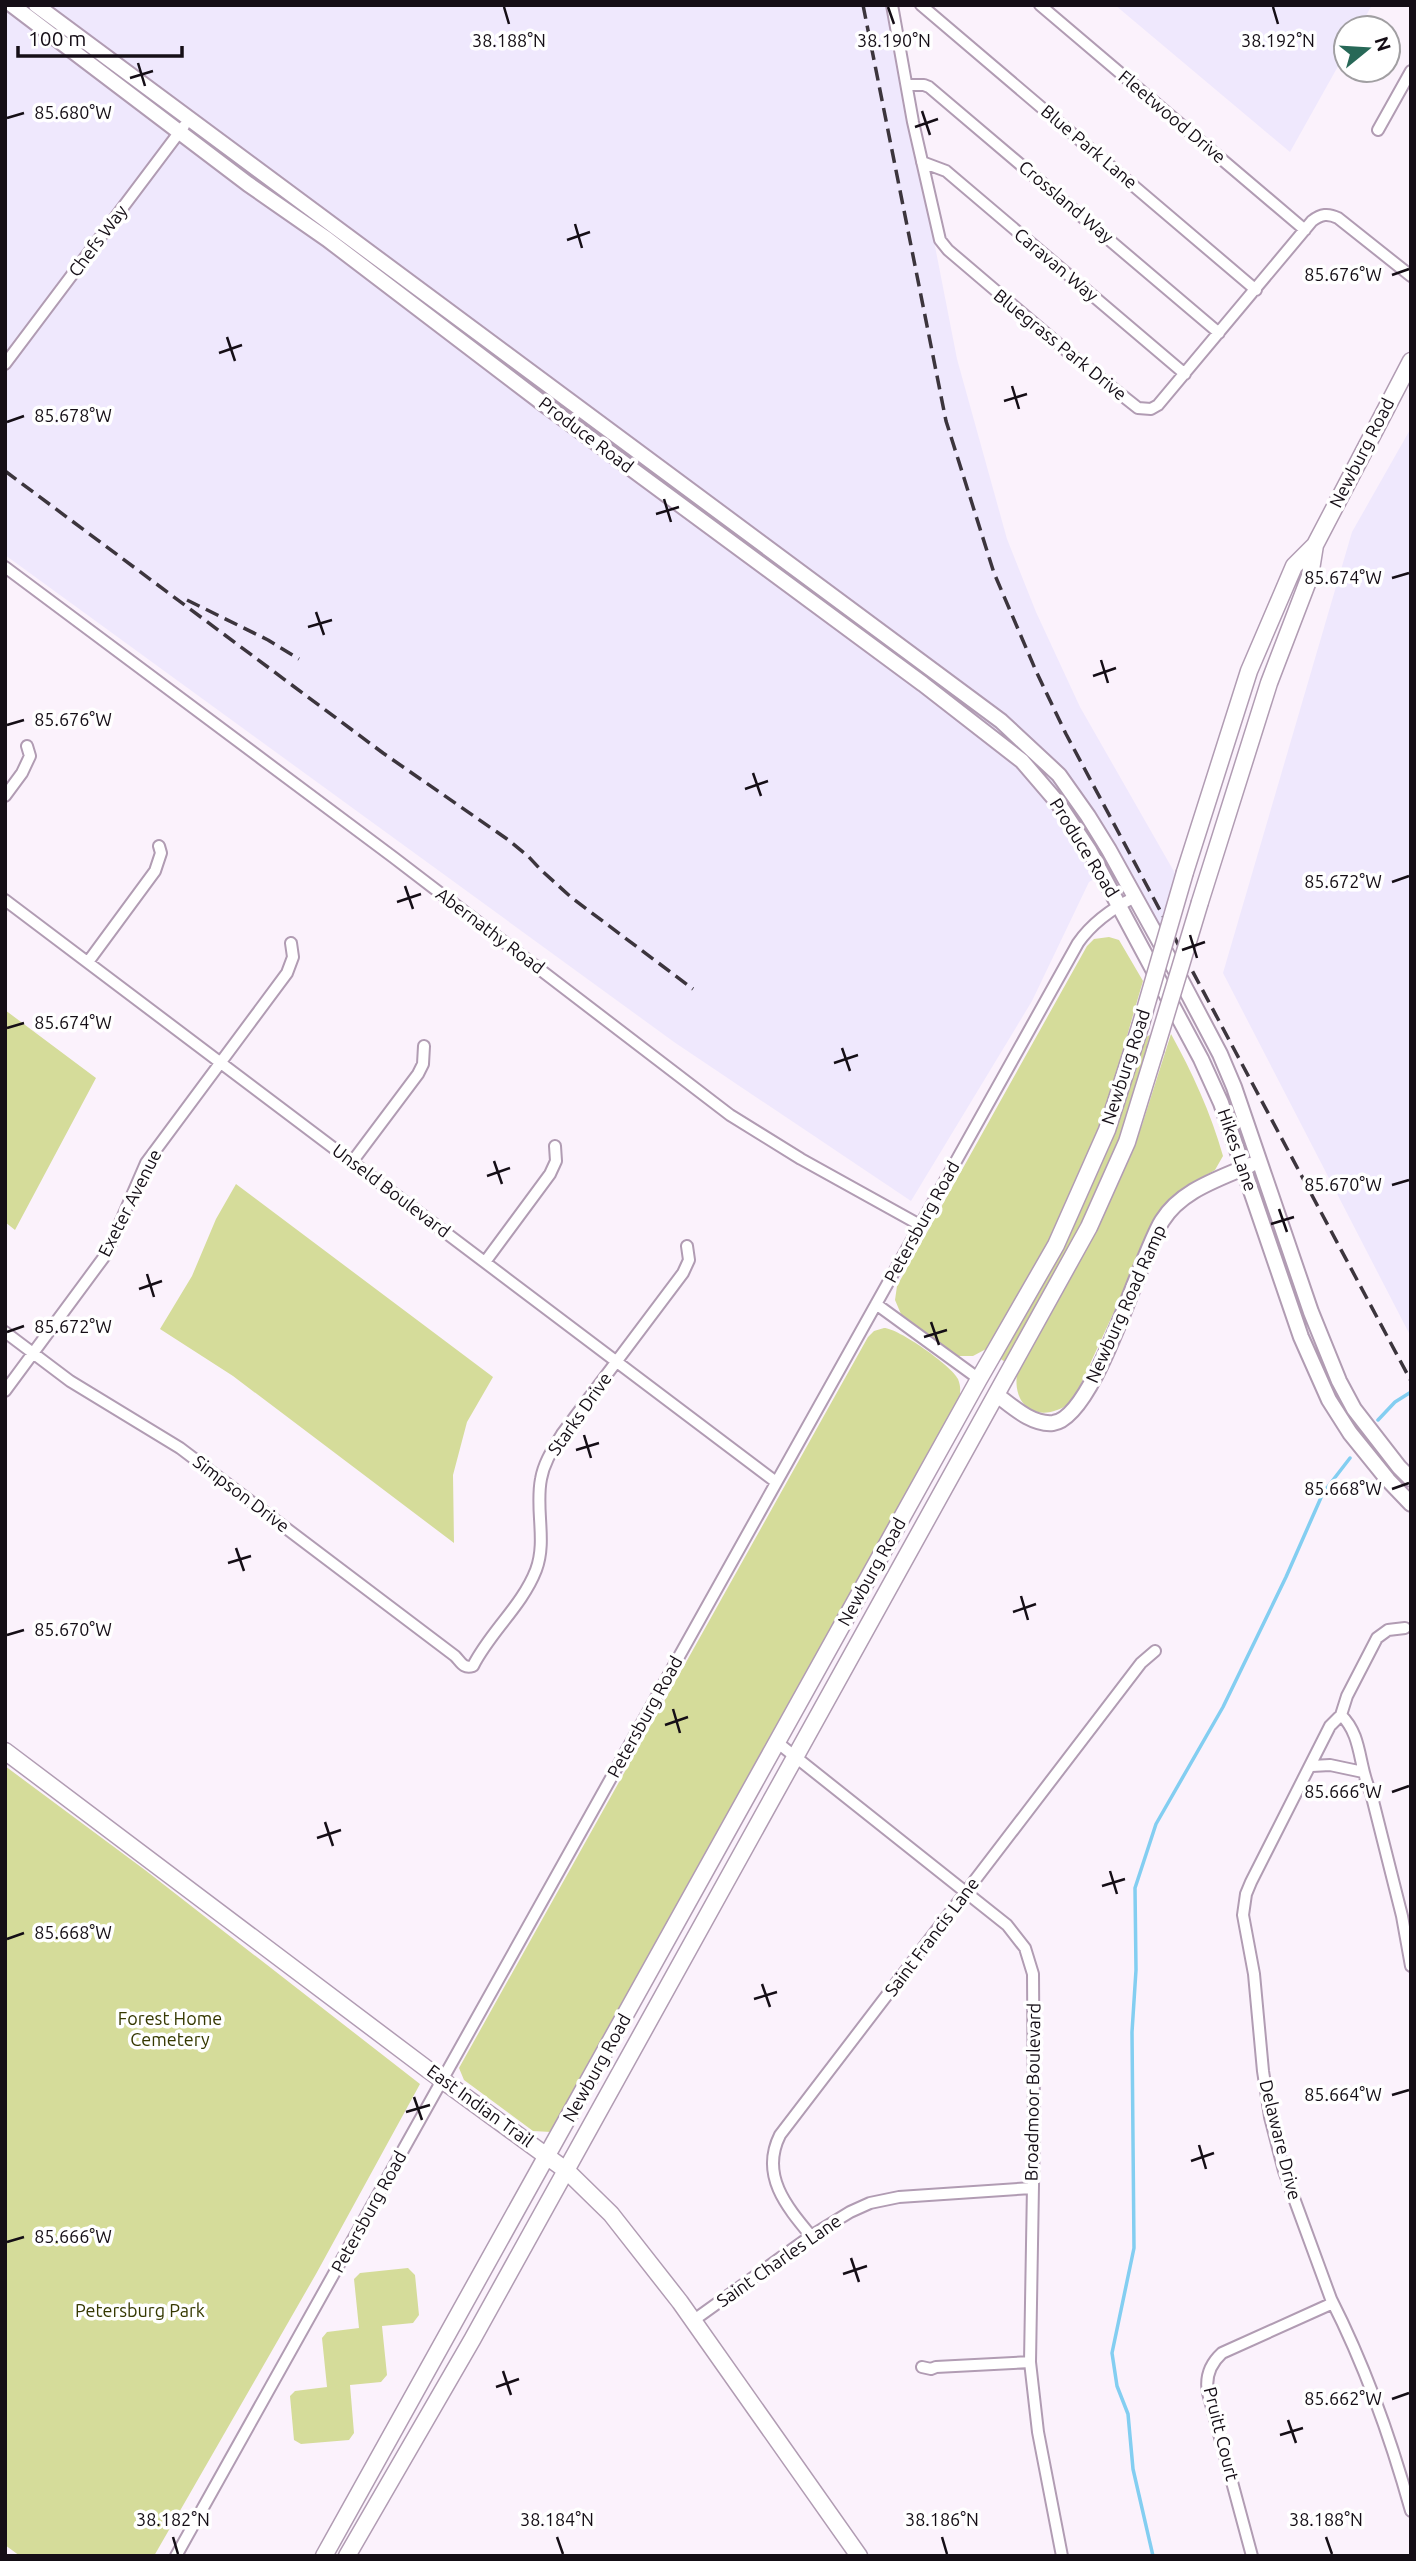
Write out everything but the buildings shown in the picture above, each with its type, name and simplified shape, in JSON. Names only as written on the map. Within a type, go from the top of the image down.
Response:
[{"type":"main road","name":"Newburg Road","points":[[324,2556],[1056,1245],[1107,1130],[1249,671],[1294,566],[1315,545],[1411,361]]},
{"type":"main road","name":"Newburg Road","points":[[347,2556],[567,2171],[1089,1227],[1126,1142],[1269,683],[1310,576],[1315,545]]},
{"type":"main road","name":"East Indian Trail","points":[[5,1751],[567,2171],[611,2214],[694,2320],[859,2556]]},
{"type":"street","name":"Produce Road","points":[[12,5],[988,733],[1022,761],[1058,803],[1089,850],[1119,904]]},
{"type":"street","name":"Produce Road","points":[[37,5],[1001,721],[1059,775],[1102,839],[1135,897]]},
{"type":"street","name":"Bluegrass Park Drive","points":[[892,5],[922,162],[942,244],[1135,406],[1145,410],[1158,405],[1318,216],[1331,215],[1411,276]]},
{"type":"street","name":"Blue Park Lane","points":[[921,5],[1256,289]]},
{"type":"street","name":"Fleetwood Drive","points":[[1040,5],[1305,230]]},
{"type":"street","points":[[1378,130],[1411,71]]},
{"type":"street","name":"Crossland Way","points":[[907,85],[924,85],[929,88],[1219,333]]},
{"type":"street","name":"Chefs Way","points":[[5,364],[190,118]]},
{"type":"street","name":"Caravan Way","points":[[922,162],[946,171],[1185,374]]},
{"type":"street","name":"Abernathy Road","points":[[5,567],[382,848],[730,1115],[801,1159],[920,1226]]},
{"type":"street","points":[[5,796],[22,773],[30,756],[27,747]]},
{"type":"street","points":[[88,962],[156,872],[161,853],[159,846]]},
{"type":"street","name":"Petersburg Road","points":[[176,2556],[1078,943],[1086,931],[1119,904],[1135,897]]},
{"type":"street","name":"Hikes Lane","points":[[1135,897],[1220,1054],[1261,1161],[1311,1312],[1339,1381],[1354,1409],[1411,1479]]},
{"type":"street","name":"Unseld Boulevard","points":[[5,900],[776,1482]]},
{"type":"street","name":"Hikes Lane","points":[[1119,904],[1201,1059],[1221,1103],[1313,1367],[1350,1433],[1411,1504]]},
{"type":"street","name":"Exeter Avenue","points":[[5,1391],[107,1253],[146,1163],[287,973],[293,957],[291,943]]},
{"type":"street","points":[[352,1162],[418,1074],[423,1064],[424,1046]]},
{"type":"street","points":[[485,1262],[550,1174],[556,1161],[555,1146]]},
{"type":"street","name":"Newburg Road Ramp","points":[[997,1395],[1021,1413],[1041,1423],[1056,1423],[1067,1417],[1093,1382],[1161,1222],[1187,1195],[1261,1161]]},
{"type":"street","name":"Starks Drive","points":[[468,1667],[473,1666],[536,1570],[541,1542],[540,1487],[550,1455],[683,1273],[688,1260],[687,1246]]},
{"type":"street","points":[[876,1304],[979,1379]]},
{"type":"street","name":"Simpson Drive","points":[[5,1332],[71,1381],[180,1448],[468,1667]]},
{"type":"street","name":"Delaware Drive","points":[[1405,1628],[1388,1630],[1377,1638],[1347,1696],[1341,1716],[1330,1727],[1251,1882],[1243,1915],[1254,1974],[1270,2117],[1284,2171],[1305,2233],[1381,2416],[1411,2511]]},
{"type":"street","name":"Saint Francis Lane","points":[[811,2236],[775,2184],[772,2160],[776,2143],[1141,1663],[1155,1651]]},
{"type":"street","points":[[1341,1716],[1352,1726],[1390,1863],[1411,1966]]},
{"type":"street","name":"Broadmoor Boulevard","points":[[778,1744],[1007,1925],[1025,1948],[1031,1961],[1034,1985],[1030,2362],[1038,2432],[1062,2556]]},
{"type":"street","points":[[1312,1766],[1330,1765],[1363,1772]]},
{"type":"street","name":"Saint Charles Lane","points":[[694,2320],[811,2236],[850,2212],[886,2199],[1032,2188]]},
{"type":"street","name":"Pruitt Court","points":[[1252,2556],[1208,2393],[1211,2366],[1222,2353],[1333,2303]]},
{"type":"street","points":[[922,2367],[931,2369],[1030,2362]]},
{"type":"shaded area","points":[[5,5],[888,5],[957,359],[1007,539],[1036,612],[1080,707],[1176,875],[1159,928],[1125,862],[1089,882],[1032,1001],[911,1201],[674,1042],[5,555]]},
{"type":"shaded area","points":[[1115,5],[1372,5],[1367,14],[1332,14],[1332,77],[1290,152]]},
{"type":"shaded area","points":[[1411,428],[1411,1337],[1223,973],[1352,532]]},
{"type":"green space","points":[[1109,937],[1119,940],[1143,981],[1090,1154],[1056,1229],[988,1348],[973,1356],[958,1356],[901,1314],[895,1300],[897,1286],[1087,946],[1094,939]]},
{"type":"green space","points":[[5,1010],[96,1078],[15,1230],[5,1222]]},
{"type":"green space","points":[[1171,1034],[1200,1093],[1223,1156],[1215,1170],[1181,1190],[1159,1214],[1073,1401],[1050,1412],[1030,1409],[1018,1394],[1018,1368],[1076,1264],[1142,1125]]},
{"type":"green space","points":[[1150,1035],[1136,1090],[1099,1189],[1007,1363],[999,1358],[1144,1038]]},
{"type":"green space","points":[[236,1184],[493,1377],[467,1422],[453,1475],[454,1543],[233,1376],[160,1329],[192,1276],[216,1219]]},
{"type":"green space","points":[[884,1328],[912,1341],[954,1373],[960,1386],[957,1406],[575,2093],[551,2132],[533,2131],[464,2080],[459,2068],[868,1337],[874,1331]]},
{"type":"green space","points":[[5,1766],[145,1870],[420,2084],[316,2274],[154,2556],[20,2556],[5,2545]]},
{"type":"green space","points":[[408,2268],[415,2275],[419,2315],[413,2323],[382,2326],[387,2375],[381,2382],[350,2385],[354,2433],[349,2440],[301,2444],[294,2440],[290,2396],[295,2391],[327,2387],[322,2338],[327,2332],[359,2328],[354,2279],[360,2273]]},
{"type":"waterway","points":[[1378,1420],[1395,1402],[1411,1392]]},
{"type":"waterway","points":[[1153,2556],[1133,2469],[1128,2414],[1117,2386],[1112,2353],[1134,2248],[1132,2032],[1136,1970],[1135,1888],[1156,1824],[1223,1707],[1323,1493],[1350,1458]]},
{"type":"railway","points":[[863,5],[946,421],[994,573],[1066,734],[1411,1381]]},
{"type":"railway","points":[[5,471],[383,753],[507,839],[572,898],[693,989]]},
{"type":"railway","points":[[187,600],[268,640],[299,659]]},
{"type":"park label","name":"Forest Home Cemetery","points":[[170,2029]]},
{"type":"park label","name":"Petersburg Park","points":[[140,2311]]}]
